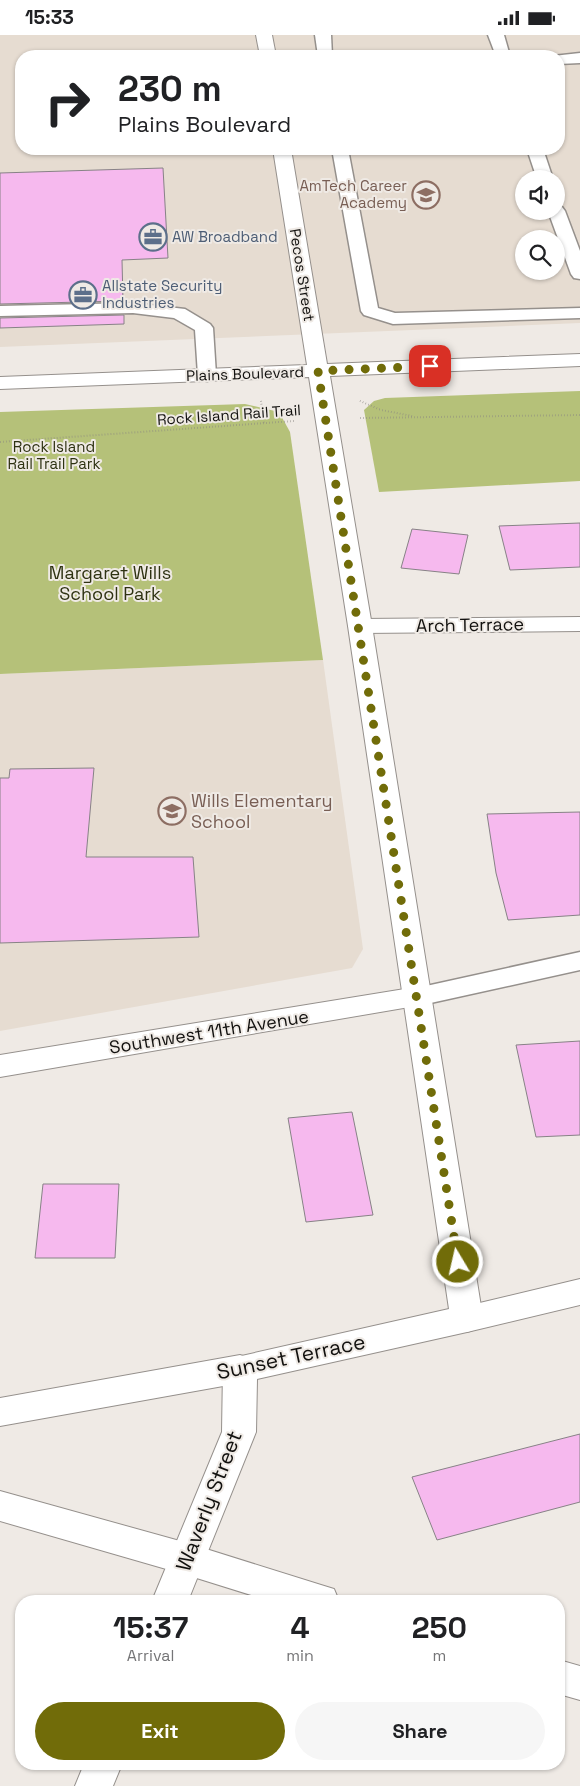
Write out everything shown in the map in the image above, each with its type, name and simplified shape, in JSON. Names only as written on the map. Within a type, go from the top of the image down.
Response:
[{"type":"street","points":[[264,35],[267,50]]},
{"type":"street","name":"Pecos Street","points":[[283,155],[360,626],[467,1319]]},
{"type":"street","name":"Plains Boulevard","points":[[0,383],[580,360]]},
{"type":"street","name":"Arch Terrace","points":[[360,626],[580,624]]},
{"type":"street","name":"Southwest 11th Avenue","points":[[0,1066],[417,997]]},
{"type":"street","name":"Sunset Terrace","points":[[0,1412],[240,1369],[580,1292]]},
{"type":"street","name":"Waverly Street","points":[[172,1595],[239,1432],[240,1369]]},
{"type":"street","points":[[0,1506],[187,1559],[302,1595]]},
{"type":"street","points":[[565,1679],[580,1683]]},
{"type":"street","points":[[94,1786],[101,1770]]},
{"type":"lane","points":[[323,35],[324,50]]},
{"type":"lane","points":[[496,35],[501,50]]},
{"type":"lane","points":[[565,59],[580,58]]},
{"type":"lane","points":[[341,155],[370,311],[393,319],[580,313]]},
{"type":"lane","points":[[537,155],[542,170]]},
{"type":"lane","points":[[559,220],[580,274]]},
{"type":"lane","points":[[0,311],[133,308],[179,313],[204,328],[206,375]]},
{"type":"lane","points":[[417,997],[580,961]]},
{"type":"path","points":[[261,400],[264,424]]},
{"type":"path","points":[[360,401],[381,410],[418,417]]},
{"type":"path","name":"Rock Island Rail Trail","points":[[0,442],[327,419],[580,415]]},
{"type":"shaded area","points":[[0,35],[580,35],[580,323],[0,347]]},
{"type":"shaded area","name":"Wills Elementary School","points":[[323,660],[363,949],[352,968],[0,1031],[0,674]]},
{"type":"green space","points":[[580,391],[580,481],[379,492],[364,410],[374,401],[385,398]]},
{"type":"green space","name":"Margaret Wills School Park","points":[[245,404],[279,412],[290,432],[323,660],[0,674],[0,412]]},
{"type":"building","points":[[163,168],[168,258],[122,260],[123,301],[0,304],[0,173]]},
{"type":"building","points":[[124,315],[124,324],[0,328],[0,318]]},
{"type":"building","points":[[580,523],[580,567],[510,570],[499,526]]},
{"type":"building","points":[[412,529],[468,535],[459,574],[401,568]]},
{"type":"building","points":[[94,768],[86,857],[193,857],[199,937],[0,943],[0,778],[9,778],[10,769]]},
{"type":"building","points":[[580,812],[580,915],[508,920],[496,873],[487,814]]},
{"type":"building","points":[[580,1041],[580,1135],[536,1137],[516,1045]]},
{"type":"building","points":[[352,1112],[373,1215],[306,1222],[288,1118]]},
{"type":"building","points":[[43,1184],[119,1184],[115,1258],[35,1258]]},
{"type":"building","points":[[580,1434],[580,1502],[437,1540],[412,1477]]},
{"type":"place","name":"AmTech Career Academy","points":[[426,195]]},
{"type":"place","name":"AW Broadband","points":[[153,237]]},
{"type":"place","name":"Allstate Security Industries","points":[[83,295]]},
{"type":"place","name":"Wills Elementary School","points":[[172,811]]},
{"type":"route","points":[[430,366],[318,371],[363,646],[458,1262]]},
{"type":"park label","name":"Rock Island Rail Trail Park","points":[[54,456]]}]
